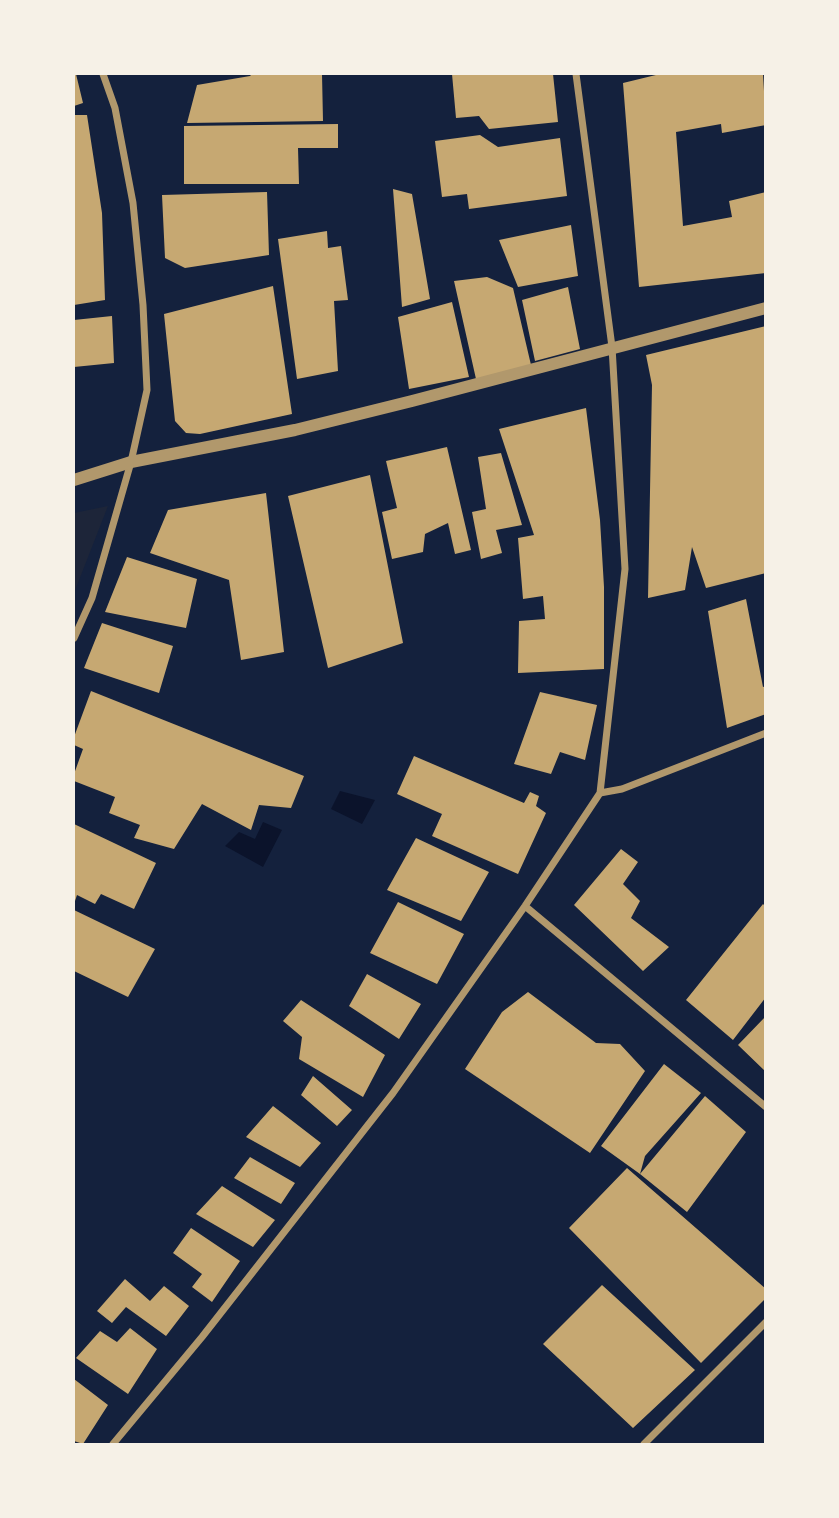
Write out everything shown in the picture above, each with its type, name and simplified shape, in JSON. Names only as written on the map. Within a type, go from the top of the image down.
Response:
[{"type":"street","points":[[74,638],[92,598],[131,462],[147,390],[143,304],[133,203],[115,108],[103,74]]},
{"type":"street","points":[[113,1444],[202,1337],[393,1093],[525,906],[600,793],[625,569],[612,347],[576,74]]},
{"type":"street","points":[[74,480],[131,462],[295,430],[412,401],[765,308]]},
{"type":"street","points":[[600,793],[622,789],[765,733]]},
{"type":"street","points":[[525,906],[765,1107]]},
{"type":"street","points":[[645,1444],[765,1322]]},
{"type":"shaded area","points":[[108,506],[74,593],[74,513]]},
{"type":"shaded area","points":[[340,791],[375,800],[362,824],[331,809]]},
{"type":"shaded area","points":[[263,822],[282,830],[263,867],[225,846],[239,832],[255,839]]},
{"type":"building","points":[[74,74],[83,103],[74,106]]},
{"type":"building","points":[[252,74],[322,74],[323,121],[187,123],[197,85]]},
{"type":"building","points":[[452,74],[553,74],[558,122],[489,129],[479,116],[456,118]]},
{"type":"building","points":[[660,74],[763,74],[766,125],[722,133],[721,124],[676,132],[683,226],[732,217],[729,201],[766,192],[766,273],[639,287],[623,83]]},
{"type":"building","points":[[74,115],[87,115],[102,213],[105,300],[74,305]]},
{"type":"building","points":[[338,124],[338,148],[298,148],[299,184],[184,184],[184,126]]},
{"type":"building","points":[[480,135],[498,147],[560,138],[567,196],[469,209],[467,194],[442,197],[435,141]]},
{"type":"building","points":[[393,189],[412,194],[430,299],[402,307]]},
{"type":"building","points":[[267,192],[269,255],[185,268],[165,258],[162,195]]},
{"type":"building","points":[[571,225],[578,276],[518,287],[499,240]]},
{"type":"building","points":[[327,231],[328,248],[341,246],[348,300],[334,301],[338,371],[297,379],[278,239]]},
{"type":"building","points":[[487,277],[513,288],[531,365],[476,379],[454,281]]},
{"type":"building","points":[[273,286],[292,414],[200,434],[186,433],[175,421],[164,314]]},
{"type":"building","points":[[568,287],[580,349],[535,361],[522,300]]},
{"type":"building","points":[[452,302],[469,377],[409,389],[398,317]]},
{"type":"building","points":[[112,316],[114,363],[74,367],[74,320]]},
{"type":"building","points":[[766,326],[766,573],[706,588],[692,547],[685,590],[648,598],[652,385],[646,355]]},
{"type":"building","points":[[586,408],[600,520],[604,587],[604,669],[518,673],[519,621],[545,619],[543,596],[523,599],[518,538],[534,535],[499,429]]},
{"type":"building","points":[[447,447],[471,550],[455,554],[448,523],[425,534],[423,552],[392,559],[382,512],[397,508],[386,461]]},
{"type":"building","points":[[501,453],[522,525],[496,530],[502,553],[481,559],[472,512],[486,509],[478,457]]},
{"type":"building","points":[[370,475],[403,643],[328,668],[288,496]]},
{"type":"building","points":[[266,493],[284,652],[241,660],[229,580],[150,553],[168,510]]},
{"type":"building","points":[[127,557],[197,579],[186,628],[105,612]]},
{"type":"building","points":[[746,599],[763,687],[766,686],[766,714],[727,728],[708,611]]},
{"type":"building","points":[[102,623],[173,646],[159,693],[84,668]]},
{"type":"building","points":[[91,691],[304,776],[291,808],[259,805],[251,830],[202,804],[174,849],[134,838],[140,825],[109,813],[115,797],[74,781],[83,749],[74,745],[74,737]]},
{"type":"building","points":[[540,692],[597,705],[585,760],[560,752],[551,774],[514,764]]},
{"type":"building","points":[[414,756],[524,803],[530,792],[539,796],[536,806],[546,813],[518,874],[432,836],[442,814],[397,794]]},
{"type":"building","points":[[74,824],[156,863],[134,909],[101,894],[95,904],[77,895],[74,904]]},
{"type":"building","points":[[416,838],[489,872],[461,921],[387,890]]},
{"type":"building","points":[[621,849],[638,862],[623,884],[640,901],[631,918],[669,947],[643,971],[574,905]]},
{"type":"building","points":[[398,902],[464,934],[437,984],[370,953]]},
{"type":"building","points":[[763,904],[766,907],[766,997],[733,1040],[686,1000]]},
{"type":"building","points":[[74,910],[155,949],[128,997],[74,971]]},
{"type":"building","points":[[367,974],[421,1004],[399,1039],[349,1006]]},
{"type":"building","points":[[528,992],[596,1043],[620,1044],[645,1071],[590,1153],[465,1069],[502,1012]]},
{"type":"building","points":[[301,1000],[385,1055],[363,1097],[299,1059],[302,1037],[283,1021]]},
{"type":"building","points":[[766,1016],[766,1072],[738,1045]]},
{"type":"building","points":[[664,1064],[701,1093],[645,1156],[640,1174],[601,1146]]},
{"type":"building","points":[[313,1076],[352,1110],[337,1126],[301,1095]]},
{"type":"building","points":[[705,1096],[746,1132],[687,1212],[640,1174]]},
{"type":"building","points":[[273,1106],[321,1143],[300,1167],[246,1137]]},
{"type":"building","points":[[250,1157],[295,1183],[281,1204],[234,1178]]},
{"type":"building","points":[[627,1168],[766,1289],[766,1298],[701,1363],[569,1228]]},
{"type":"building","points":[[222,1186],[275,1220],[253,1247],[196,1214]]},
{"type":"building","points":[[191,1228],[240,1261],[212,1302],[192,1287],[202,1274],[173,1253]]},
{"type":"building","points":[[125,1279],[150,1301],[164,1286],[189,1306],[166,1336],[126,1307],[112,1323],[97,1311]]},
{"type":"building","points":[[602,1285],[695,1370],[633,1428],[543,1344]]},
{"type":"building","points":[[130,1328],[157,1349],[128,1394],[76,1358],[100,1331],[117,1342]]},
{"type":"building","points":[[74,1379],[108,1405],[83,1444],[74,1441]]}]
